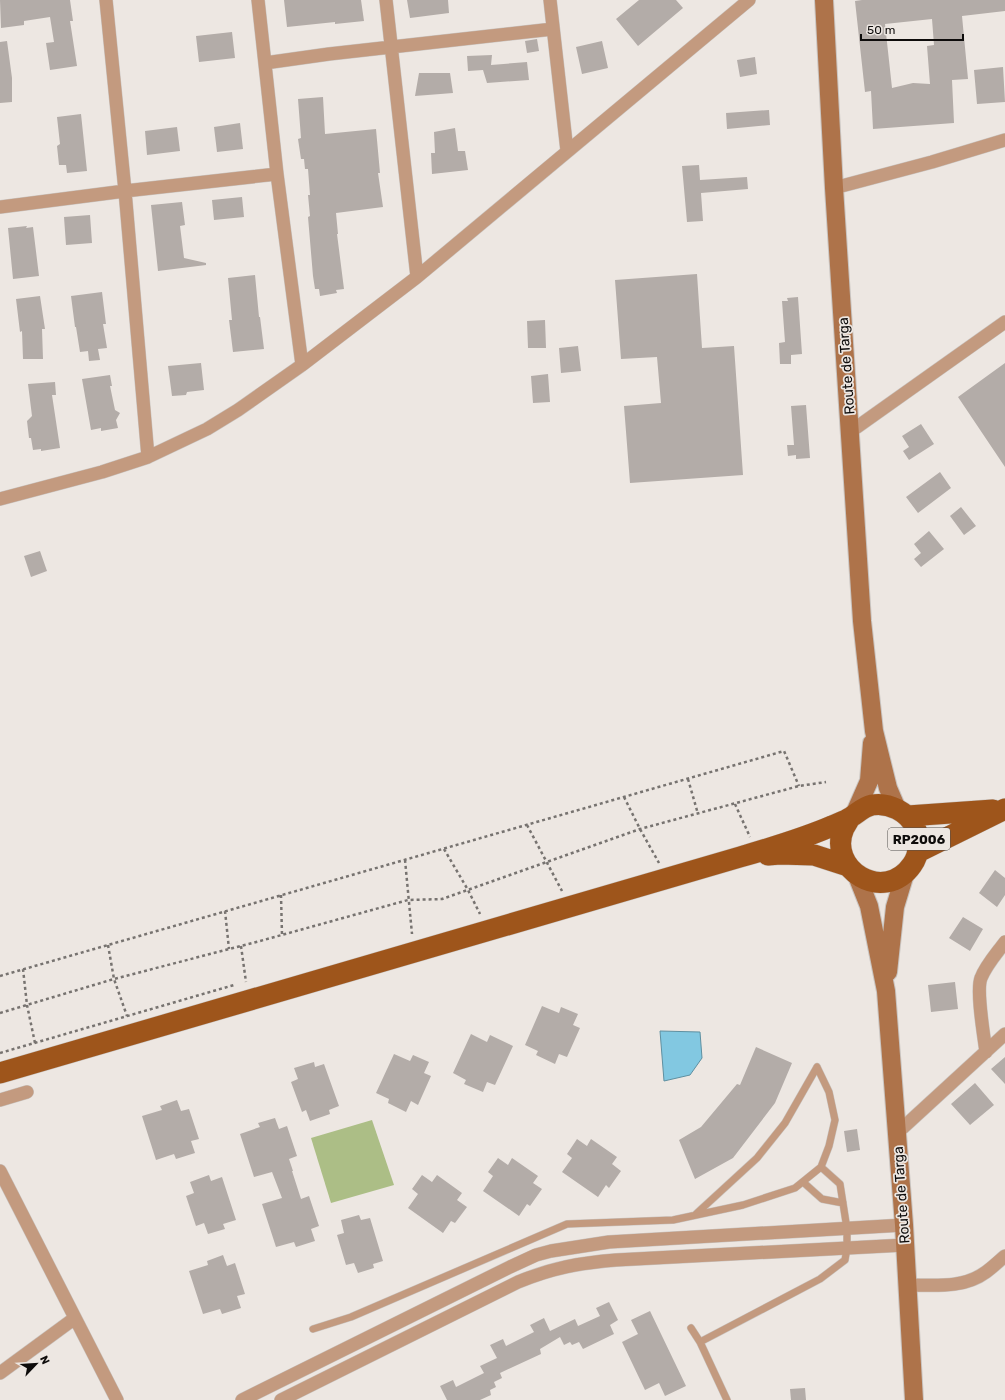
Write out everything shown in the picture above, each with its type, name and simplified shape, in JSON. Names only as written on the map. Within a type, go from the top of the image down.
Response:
[{"type":"main road","name":"Route de Targa","points":[[824,0],[834,188],[862,621],[874,731],[888,788],[902,813]]},
{"type":"main road","name":"Route de Targa","points":[[852,816],[869,781],[874,731]]},
{"type":"main road","name":"RP2006","points":[[853,871],[842,855],[841,842],[844,829],[852,816],[860,810],[872,805],[885,805],[902,813],[915,827],[919,839],[918,852],[913,864],[905,874]]},
{"type":"main road","points":[[902,813],[1004,809]]},
{"type":"main road","points":[[918,852],[1004,809]]},
{"type":"main road","points":[[0,1073],[740,858],[814,834],[852,816]]},
{"type":"main road","points":[[740,858],[780,854],[814,855],[853,871],[869,881],[882,883],[894,880],[905,874]]},
{"type":"main road","name":"Route de Targa","points":[[853,871],[870,906],[886,991],[904,1226],[914,1400]]},
{"type":"main road","name":"Route de Targa","points":[[886,991],[896,907],[905,874]]},
{"type":"street","points":[[106,0],[125,191],[148,457]]},
{"type":"street","points":[[258,0],[277,174],[302,365]]},
{"type":"street","points":[[386,0],[417,277]]},
{"type":"street","points":[[550,0],[567,151]]},
{"type":"street","points":[[0,499],[102,472],[148,457],[208,429],[238,410],[302,365],[417,277],[749,0]]},
{"type":"street","points":[[264,63],[329,54],[553,29]]},
{"type":"street","points":[[834,188],[932,162],[1005,140]]},
{"type":"street","points":[[0,207],[277,174]]},
{"type":"street","points":[[850,432],[1005,322]]},
{"type":"street","points":[[986,1052],[979,990],[980,980],[983,972],[1005,942]]},
{"type":"street","points":[[896,1134],[1005,1034]]},
{"type":"street","points":[[0,1100],[27,1092]]},
{"type":"street","points":[[0,1171],[117,1400]]},
{"type":"street","points":[[242,1400],[510,1267],[536,1255],[551,1251],[609,1242],[904,1226]]},
{"type":"street","points":[[281,1400],[518,1282],[543,1272],[587,1262],[905,1245]]},
{"type":"street","points":[[907,1285],[954,1285],[969,1281],[985,1273],[1005,1256]]},
{"type":"street","points":[[0,1373],[75,1318]]},
{"type":"lane","points":[[314,1329],[351,1317],[567,1224],[673,1220],[743,1205],[795,1188],[821,1167],[830,1146],[835,1120],[829,1092],[817,1067],[785,1123],[757,1158],[695,1215]]},
{"type":"lane","points":[[700,1342],[820,1279],[845,1260],[847,1248],[847,1229],[840,1184],[821,1167]]},
{"type":"lane","points":[[803,1182],[822,1199],[843,1203]]},
{"type":"lane","points":[[691,1328],[700,1342],[727,1400]]},
{"type":"path","points":[[0,976],[784,751],[799,786]]},
{"type":"path","points":[[688,779],[698,814]]},
{"type":"path","points":[[0,1013],[114,979],[408,900],[442,899],[640,829],[799,786],[826,782]]},
{"type":"path","points":[[624,797],[659,863]]},
{"type":"path","points":[[735,804],[750,836]]},
{"type":"path","points":[[527,825],[562,891]]},
{"type":"path","points":[[444,849],[480,914]]},
{"type":"path","points":[[405,860],[412,934]]},
{"type":"path","points":[[281,895],[282,935]]},
{"type":"path","points":[[225,911],[229,949]]},
{"type":"path","points":[[108,945],[114,979],[127,1016]]},
{"type":"path","points":[[241,946],[246,982]]},
{"type":"path","points":[[23,969],[27,1005],[35,1043]]},
{"type":"green space","points":[[372,1120],[394,1185],[331,1203],[311,1138]]},
{"type":"water","points":[[660,1031],[700,1032],[702,1058],[690,1075],[664,1081]]},
{"type":"building","points":[[0,0],[70,0],[73,21],[70,21],[77,66],[50,70],[46,43],[54,42],[50,17],[24,21],[24,25],[1,28]]},
{"type":"building","points":[[284,0],[361,0],[364,21],[335,24],[335,22],[287,27]]},
{"type":"building","points":[[407,0],[448,0],[449,13],[410,18]]},
{"type":"building","points":[[639,0],[676,0],[683,8],[638,46],[616,19]]},
{"type":"building","points":[[1005,0],[1005,11],[962,16],[968,79],[952,80],[954,123],[873,129],[871,91],[865,92],[855,1]],"holes":[[[932,19],[934,45],[927,46],[930,84],[913,83],[892,88],[885,24]]]},
{"type":"building","points":[[232,32],[235,58],[199,62],[196,36]]},
{"type":"building","points":[[537,39],[539,51],[527,53],[525,41]]},
{"type":"building","points":[[7,41],[12,78],[12,102],[0,103],[0,42]]},
{"type":"building","points":[[602,41],[608,68],[582,74],[576,47]]},
{"type":"building","points":[[492,55],[491,65],[527,62],[529,80],[487,83],[483,70],[468,71],[467,56]]},
{"type":"building","points":[[755,57],[757,74],[740,77],[737,60]]},
{"type":"building","points":[[1003,67],[1005,102],[977,104],[974,70]]},
{"type":"building","points":[[419,73],[450,73],[453,93],[415,96]]},
{"type":"building","points":[[323,97],[325,134],[376,129],[380,173],[378,173],[383,207],[336,213],[337,234],[344,289],[336,290],[337,293],[320,296],[319,289],[315,289],[313,276],[308,217],[310,216],[308,195],[310,195],[308,169],[305,169],[304,159],[301,159],[298,139],[301,138],[298,99]]},
{"type":"building","points":[[769,110],[770,125],[727,129],[726,113]]},
{"type":"building","points":[[81,114],[87,171],[67,173],[66,165],[59,165],[57,146],[60,144],[57,117]]},
{"type":"building","points":[[240,123],[243,149],[217,152],[214,127]]},
{"type":"building","points":[[177,127],[180,151],[147,155],[145,131]]},
{"type":"building","points":[[455,128],[458,151],[465,151],[468,170],[432,174],[431,153],[435,153],[434,132]]},
{"type":"building","points":[[699,165],[700,180],[747,177],[748,189],[701,193],[703,221],[687,222],[682,166]]},
{"type":"building","points":[[242,197],[244,217],[214,220],[212,200]]},
{"type":"building","points":[[182,202],[185,225],[180,226],[184,258],[206,263],[206,265],[158,271],[151,205]]},
{"type":"building","points":[[90,215],[92,243],[66,245],[64,217]]},
{"type":"building","points":[[27,226],[26,228],[33,227],[39,276],[13,279],[8,228]]},
{"type":"building","points":[[697,274],[702,348],[734,346],[743,475],[630,483],[624,406],[661,403],[657,357],[621,359],[615,280]]},
{"type":"building","points":[[255,275],[264,349],[233,352],[229,320],[232,320],[228,278]]},
{"type":"building","points":[[102,292],[106,324],[103,324],[107,348],[98,349],[100,360],[89,361],[88,351],[80,352],[71,296]]},
{"type":"building","points":[[40,296],[45,329],[42,329],[43,359],[23,359],[22,331],[20,332],[16,299]]},
{"type":"building","points":[[798,297],[802,354],[791,355],[791,364],[780,364],[779,343],[785,342],[782,301],[788,301],[787,298]]},
{"type":"building","points":[[545,320],[546,348],[528,348],[527,321]]},
{"type":"building","points":[[578,346],[581,371],[561,373],[559,348]]},
{"type":"building","points":[[201,363],[204,390],[187,392],[186,395],[172,396],[168,366]]},
{"type":"building","points":[[1005,363],[1005,467],[958,397]]},
{"type":"building","points":[[548,374],[550,402],[533,403],[531,376]]},
{"type":"building","points":[[110,375],[112,386],[110,386],[115,410],[120,413],[116,420],[118,428],[101,431],[101,428],[91,430],[82,379]]},
{"type":"building","points":[[55,382],[56,395],[52,395],[60,448],[41,451],[41,449],[33,450],[31,438],[29,438],[27,421],[32,416],[28,384]]},
{"type":"building","points":[[806,405],[810,458],[796,459],[796,455],[788,456],[787,445],[794,445],[791,406]]},
{"type":"building","points":[[921,424],[934,444],[909,460],[903,451],[909,447],[902,436]]},
{"type":"building","points":[[940,472],[951,488],[918,513],[906,497]]},
{"type":"building","points":[[961,507],[976,526],[964,535],[950,516]]},
{"type":"building","points":[[929,531],[944,549],[921,567],[914,559],[921,553],[914,544]]},
{"type":"building","points":[[40,551],[47,571],[31,577],[24,556]]},
{"type":"building","points":[[995,870],[1005,878],[1005,895],[997,907],[979,893]]},
{"type":"building","points":[[963,917],[983,929],[970,951],[949,938]]},
{"type":"building","points":[[955,982],[958,1009],[931,1012],[928,985]]},
{"type":"building","points":[[542,1006],[559,1013],[561,1007],[578,1014],[573,1025],[580,1028],[567,1057],[559,1054],[555,1064],[536,1055],[538,1051],[525,1045]]},
{"type":"building","points":[[471,1034],[487,1042],[490,1035],[513,1046],[495,1085],[487,1082],[483,1092],[464,1084],[466,1080],[453,1073]]},
{"type":"building","points":[[756,1047],[792,1063],[775,1103],[733,1158],[695,1179],[679,1140],[701,1127],[737,1084],[740,1085]]},
{"type":"building","points":[[394,1054],[410,1061],[413,1055],[429,1062],[424,1073],[431,1076],[418,1105],[411,1101],[406,1112],[388,1103],[389,1099],[376,1093]]},
{"type":"building","points":[[1005,1057],[1005,1084],[991,1069]]},
{"type":"building","points":[[314,1062],[315,1067],[324,1064],[339,1106],[329,1110],[330,1114],[310,1121],[306,1110],[302,1112],[291,1082],[298,1079],[294,1068]]},
{"type":"building","points":[[975,1083],[994,1105],[970,1125],[951,1104]]},
{"type":"building","points":[[177,1100],[181,1111],[189,1109],[199,1139],[191,1141],[195,1153],[176,1159],[174,1154],[156,1160],[142,1116],[162,1110],[160,1106]]},
{"type":"building","points":[[275,1118],[279,1129],[287,1126],[297,1156],[289,1159],[292,1171],[301,1199],[309,1196],[319,1226],[311,1229],[315,1241],[296,1247],[294,1242],[276,1247],[262,1204],[282,1198],[272,1172],[254,1177],[240,1134],[260,1127],[258,1123]]},
{"type":"building","points":[[857,1129],[860,1150],[847,1152],[844,1131]]},
{"type":"building","points":[[577,1139],[587,1146],[591,1139],[617,1157],[612,1164],[621,1171],[609,1188],[606,1185],[598,1197],[562,1172],[572,1158],[567,1154]]},
{"type":"building","points":[[498,1158],[508,1165],[512,1158],[538,1176],[533,1183],[542,1189],[530,1206],[527,1204],[519,1216],[483,1191],[493,1176],[488,1172]]},
{"type":"building","points":[[209,1175],[211,1181],[222,1177],[236,1220],[223,1224],[225,1229],[208,1234],[204,1223],[196,1226],[186,1196],[194,1193],[190,1182]]},
{"type":"building","points":[[422,1175],[432,1182],[437,1175],[462,1193],[457,1200],[467,1207],[455,1223],[451,1221],[443,1233],[408,1208],[418,1194],[412,1189]]},
{"type":"building","points":[[359,1215],[361,1220],[370,1218],[383,1261],[373,1264],[374,1268],[358,1273],[354,1263],[346,1265],[337,1235],[344,1233],[341,1220]]},
{"type":"building","points":[[223,1255],[227,1266],[235,1263],[245,1294],[237,1296],[241,1308],[222,1314],[220,1309],[203,1314],[189,1271],[208,1265],[207,1261]]},
{"type":"building","points":[[609,1302],[618,1320],[610,1325],[614,1334],[583,1349],[579,1342],[572,1345],[570,1342],[564,1345],[560,1337],[540,1349],[541,1354],[500,1373],[502,1378],[494,1382],[496,1387],[490,1390],[491,1395],[480,1400],[447,1400],[440,1386],[453,1380],[456,1387],[484,1373],[480,1366],[497,1358],[490,1345],[503,1339],[506,1346],[534,1332],[530,1325],[544,1318],[550,1331],[575,1319],[578,1326],[600,1316],[596,1308]]},
{"type":"building","points":[[650,1311],[686,1386],[665,1396],[659,1383],[645,1390],[622,1342],[638,1334],[631,1320]]},
{"type":"building","points":[[805,1388],[806,1400],[791,1400],[790,1389]]}]
